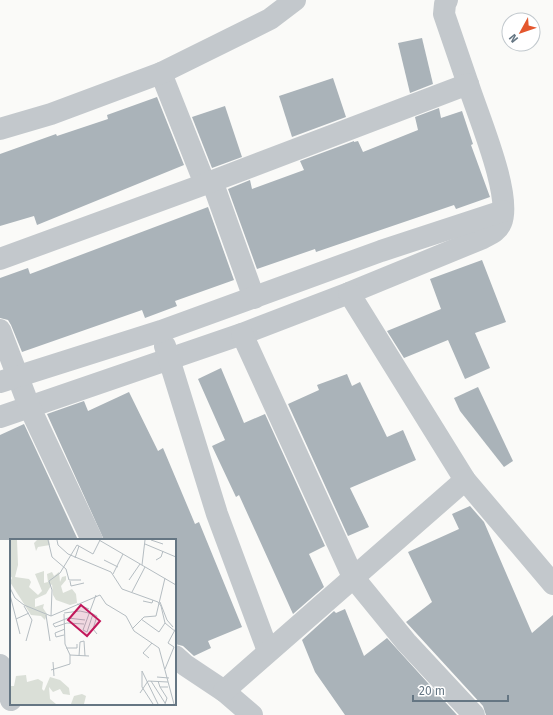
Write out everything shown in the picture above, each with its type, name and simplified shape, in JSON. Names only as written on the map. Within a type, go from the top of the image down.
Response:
[{"type":"street","points":[[0,129],[51,114],[161,73],[270,19],[295,0]]},
{"type":"street","points":[[0,417],[29,406],[170,360],[242,334],[349,293],[491,234],[500,226],[504,216],[498,174],[444,14],[444,4],[447,0]]},
{"type":"street","points":[[161,73],[208,182],[254,298]]},
{"type":"street","points":[[0,259],[468,84]]},
{"type":"street","points":[[9,379],[161,331],[381,251],[503,211]]},
{"type":"street","points":[[349,293],[465,480],[553,584]]},
{"type":"street","points":[[0,330],[9,379],[29,406],[92,539]]},
{"type":"street","points":[[161,331],[217,514],[268,651]]},
{"type":"street","points":[[242,334],[352,577],[406,642],[474,715]]},
{"type":"street","points":[[224,691],[352,577],[465,480]]},
{"type":"street","points":[[176,657],[185,665],[224,691],[252,715]]},
{"type":"street","points":[[0,665],[10,697]]},
{"type":"street","points":[[12,705],[16,715]]},
{"type":"building","points":[[422,38],[433,84],[410,93],[398,43]]},
{"type":"building","points":[[333,78],[346,117],[292,137],[279,96]]},
{"type":"building","points":[[157,97],[184,165],[37,225],[34,216],[0,226],[0,154],[56,134],[57,136],[108,119],[107,115]]},
{"type":"building","points":[[225,106],[242,157],[212,168],[192,117]]},
{"type":"building","points":[[439,108],[441,118],[462,111],[473,144],[471,145],[490,197],[456,209],[454,205],[316,252],[315,249],[257,269],[228,189],[250,180],[252,189],[304,170],[300,161],[354,141],[358,141],[363,152],[418,130],[415,117]]},
{"type":"building","points":[[208,207],[234,280],[175,301],[177,306],[145,318],[142,310],[22,352],[8,320],[0,318],[0,278],[28,268],[30,274]]},
{"type":"building","points":[[482,260],[506,322],[475,333],[490,368],[465,379],[448,340],[404,358],[387,331],[441,309],[430,279]]},
{"type":"building","points":[[221,368],[244,423],[265,414],[325,546],[309,554],[324,587],[293,614],[239,495],[236,497],[212,446],[225,440],[198,379]]},
{"type":"building","points":[[347,374],[352,386],[360,382],[387,437],[403,430],[416,460],[350,488],[369,527],[348,536],[288,404],[319,390],[317,385]]},
{"type":"building","points":[[478,387],[513,461],[504,467],[460,411],[454,398]]},
{"type":"building","points":[[129,392],[158,451],[163,448],[195,524],[199,522],[242,627],[208,641],[211,648],[194,656],[183,646],[176,644],[176,539],[104,539],[47,414],[84,401],[88,411]]},
{"type":"building","points":[[24,424],[78,539],[0,540],[0,435]]},
{"type":"building","points":[[470,506],[484,522],[532,633],[553,615],[553,715],[486,715],[483,706],[406,622],[432,602],[408,552],[459,529],[452,514]]},
{"type":"building","points":[[345,609],[364,656],[387,638],[457,715],[345,715],[315,672],[302,640],[334,611],[336,613]]}]
